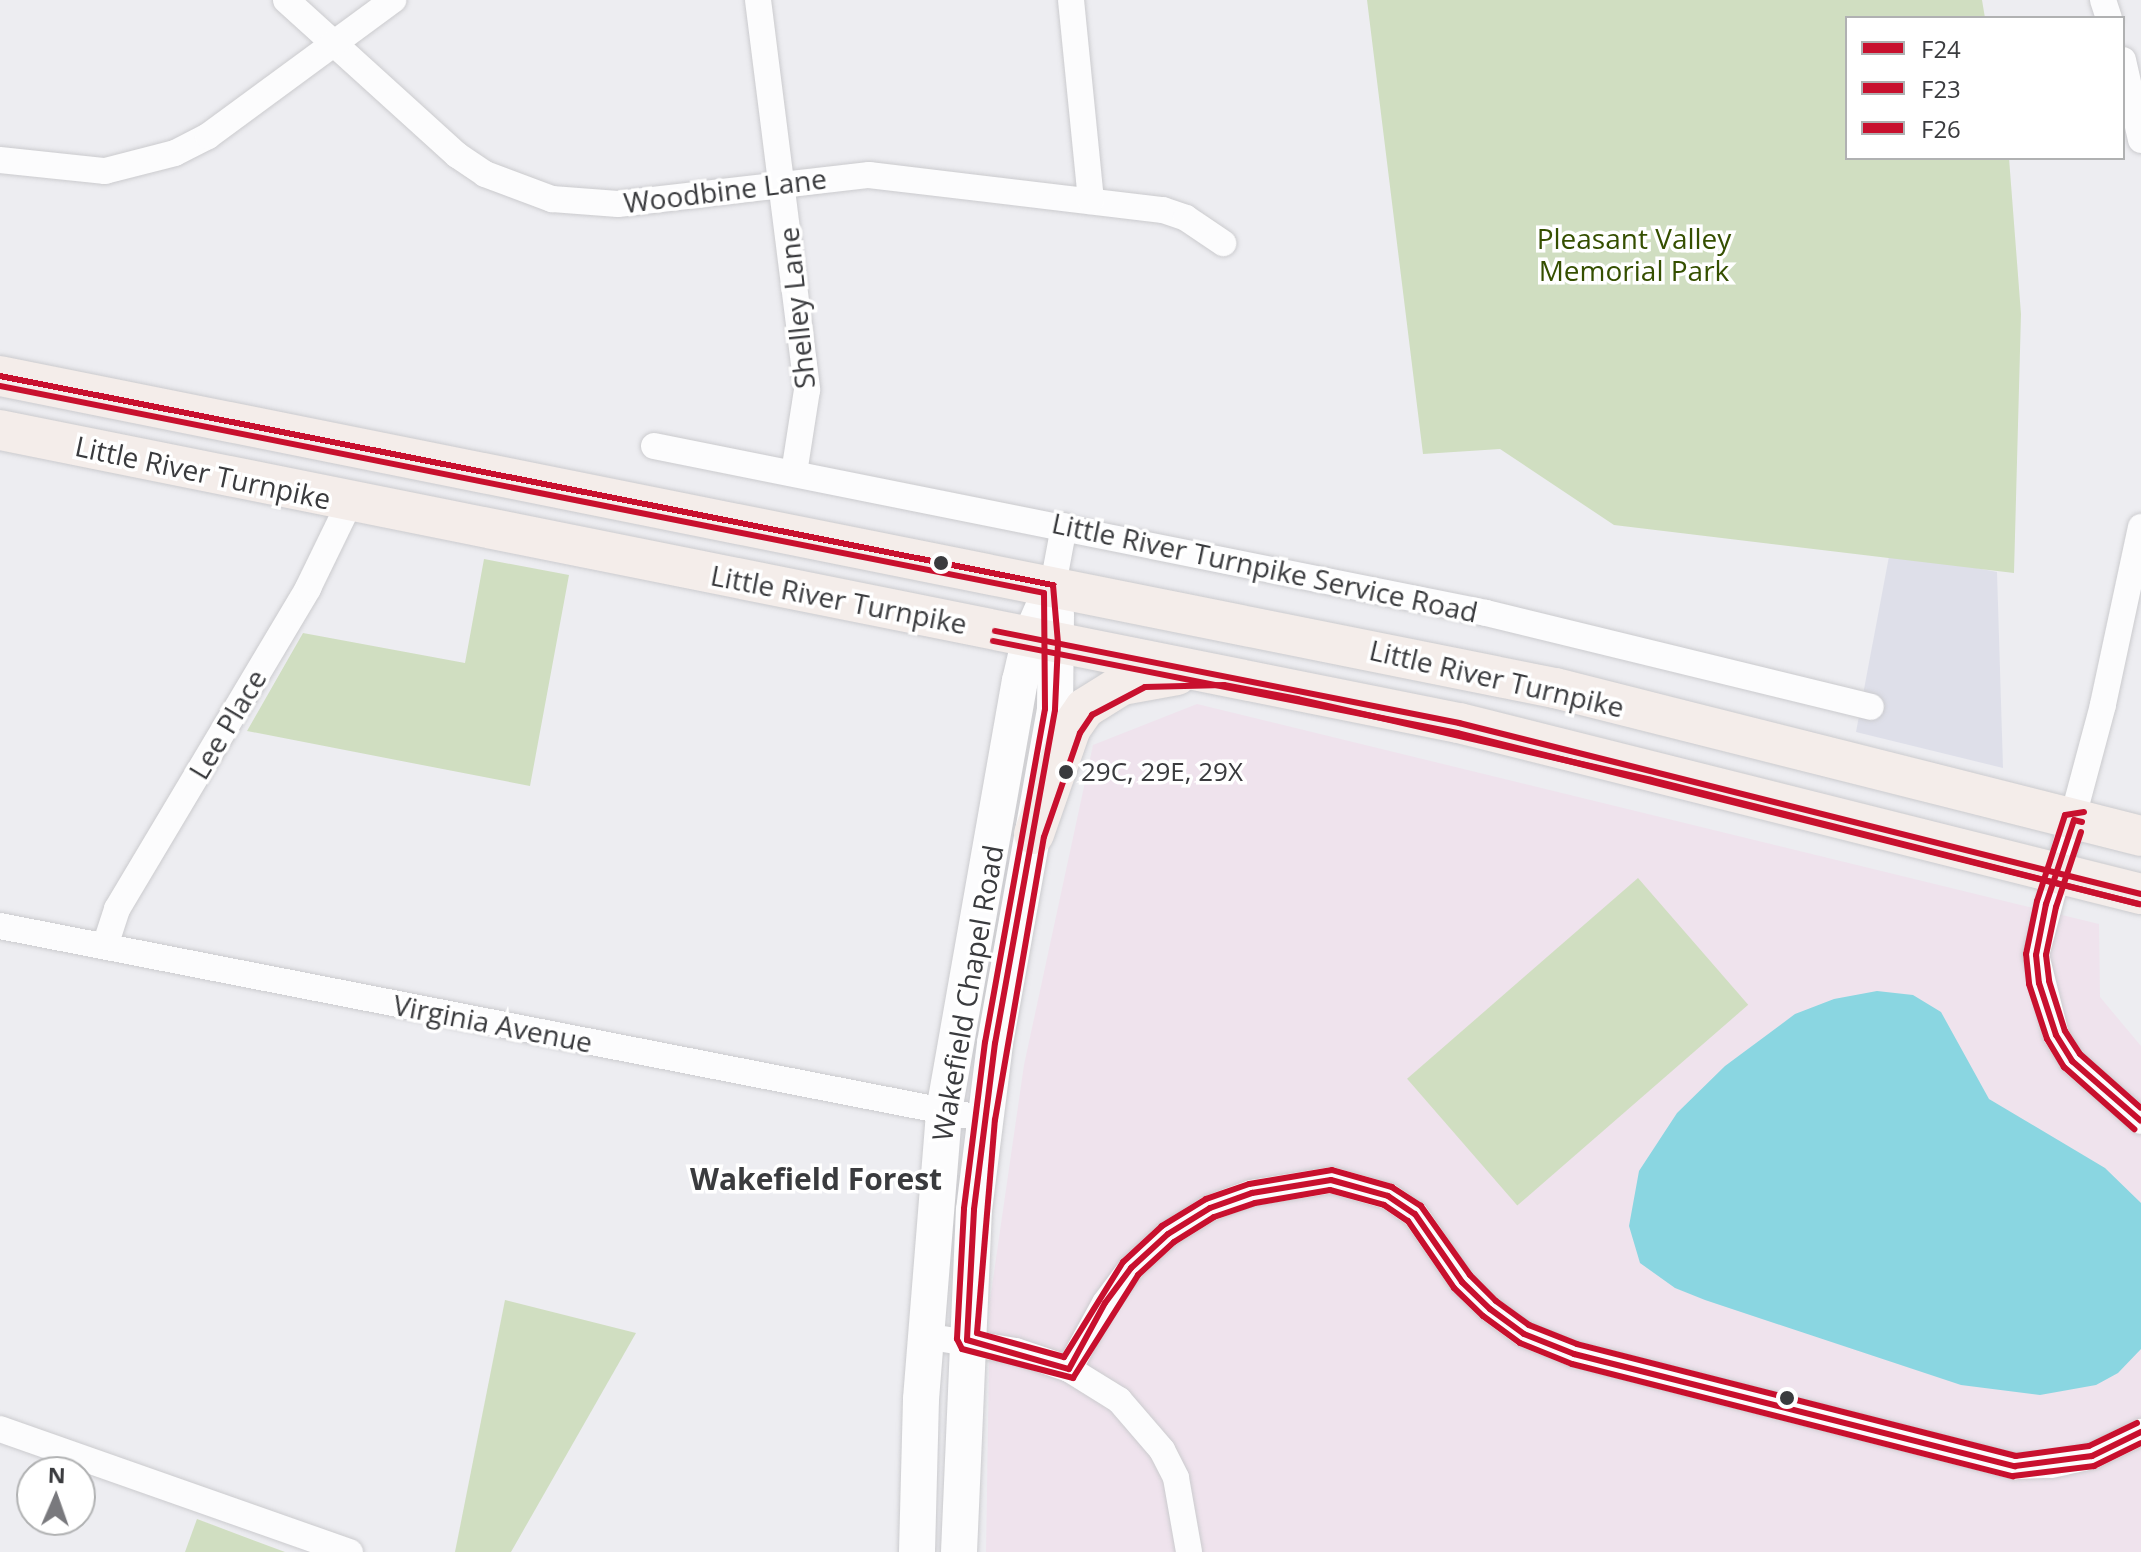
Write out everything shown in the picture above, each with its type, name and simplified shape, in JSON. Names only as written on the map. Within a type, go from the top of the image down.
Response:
[{"type":"main road","name":"Little River Turnpike","points":[[0,376],[1555,688],[2141,836]]},
{"type":"main road","name":"Little River Turnpike","points":[[0,430],[1459,723],[2141,894]]},
{"type":"main road","name":"Wakefield Chapel Road","points":[[917,1552],[925,1336],[944,1111],[1044,641],[1053,585]]},
{"type":"main road","name":"Wakefield Chapel Road","points":[[959,1552],[967,1340],[985,1119],[1055,710],[1044,641]]},
{"type":"main road","points":[[1034,834],[1071,728],[1085,708],[1143,677],[1225,675]]},
{"type":"street","name":"Woodbine Lane","points":[[286,0],[457,155],[520,190],[574,203],[618,204],[869,175],[1163,210],[1206,229],[1223,243]]},
{"type":"street","points":[[0,160],[105,171],[164,157],[208,136],[393,0]]},
{"type":"street","name":"Shelley Lane","points":[[758,0],[807,390],[794,473]]},
{"type":"street","points":[[1071,0],[1090,145],[1091,201]]},
{"type":"street","points":[[2125,69],[2141,140]]},
{"type":"street","name":"Little River Turnpike Service Road","points":[[654,446],[1486,613],[1871,707]]},
{"type":"street","name":"Lee Place","points":[[105,946],[117,909],[308,588],[350,502]]},
{"type":"street","name":"Wakefield Chapel Road","points":[[1053,585],[1064,526]]},
{"type":"street","points":[[2141,527],[2074,820],[2056,874],[2036,955],[2046,1010],[2072,1061],[2141,1121]]},
{"type":"street","name":"Virginia Avenue","points":[[0,926],[985,1119]]},
{"type":"street","points":[[1069,1369],[1105,1303],[1131,1268],[1168,1234],[1210,1208],[1252,1193],[1331,1180],[1388,1196],[1415,1214],[1462,1282],[1490,1309],[1524,1334],[1574,1354],[2015,1466],[2051,1465],[2092,1456],[2141,1432]]},
{"type":"street","points":[[925,1336],[967,1340],[1069,1369],[1119,1400],[1162,1450],[1176,1478],[1189,1552]]},
{"type":"street","points":[[0,1429],[350,1552]]},
{"type":"shaded area","points":[[1890,551],[1997,572],[2003,768],[1856,732]]},
{"type":"shaded area","points":[[1197,704],[2099,924],[2100,997],[2141,1046],[2141,1552],[986,1552],[990,1300],[1024,1065],[1093,745]]},
{"type":"green space","name":"Pleasant Valley Memorial Park","points":[[1367,0],[1982,0],[1985,16],[1845,16],[1845,160],[2009,160],[2021,314],[2014,573],[1614,525],[1500,449],[1423,454]]},
{"type":"green space","points":[[484,559],[569,575],[530,786],[247,731],[303,633],[465,663]]},
{"type":"green space","points":[[1638,878],[1748,1005],[1517,1206],[1407,1079]]},
{"type":"green space","points":[[505,1300],[636,1333],[511,1552],[455,1552]]},
{"type":"green space","points":[[197,1519],[285,1552],[185,1552]]},
{"type":"water","points":[[1877,991],[1913,995],[1941,1012],[1989,1099],[2105,1168],[2141,1203],[2141,1349],[2118,1373],[2096,1385],[2040,1395],[1961,1385],[1705,1300],[1675,1288],[1640,1263],[1629,1226],[1639,1171],[1677,1113],[1725,1066],[1795,1014],[1834,999]]},
{"type":"transit line","name":"F24","points":[[0,376],[1053,585],[1058,643],[1055,710],[995,1043],[974,1210],[967,1340],[1069,1369],[1105,1303],[1131,1268],[1168,1234],[1210,1208],[1252,1193],[1331,1180],[1388,1196],[1415,1214],[1462,1282],[1490,1309],[1524,1334],[1574,1354],[2015,1466],[2092,1456],[2141,1432]]},
{"type":"transit line","name":"F23","points":[[0,386],[1044,593],[1045,709],[985,1042],[964,1209],[957,1339],[962,1349],[1073,1378],[1138,1275],[1174,1242],[1214,1217],[1255,1203],[1330,1190],[1384,1205],[1408,1221],[1454,1288],[1483,1316],[1520,1343],[1572,1364],[2013,1476],[2094,1466],[2141,1443]]},
{"type":"transit line","name":"F24","points":[[995,631],[1459,723],[2141,894]]},
{"type":"transit line","name":"F23","points":[[993,641],[1457,733],[2139,904]]},
{"type":"transit line","name":"F26","points":[[2137,1423],[2089,1446],[2016,1456],[1577,1344],[1529,1325],[1496,1301],[1470,1275],[1421,1206],[1392,1187],[1332,1170],[1249,1184],[1206,1199],[1162,1226],[1123,1262],[1064,1357],[977,1333],[995,1120],[1044,837],[1080,733],[1092,715],[1145,687],[1224,685],[1298,699],[1651,780],[2139,904]]},
{"type":"transit line","name":"F23","points":[[2084,812],[2065,815],[2037,901],[2026,954],[2029,984],[2047,1039],[2064,1067],[2134,1129]]},
{"type":"transit line","name":"F24","points":[[2082,822],[2074,820],[2046,904],[2036,955],[2039,983],[2056,1035],[2072,1061],[2141,1121]]},
{"type":"transit line","name":"F26","points":[[2081,832],[2056,907],[2046,955],[2049,981],[2065,1031],[2080,1054],[2141,1108]]},
{"type":"place","name":"29C, 29E, 29X","points":[[1066,772]]},
{"type":"district","name":"Wakefield Forest","points":[[816,1179]]}]
